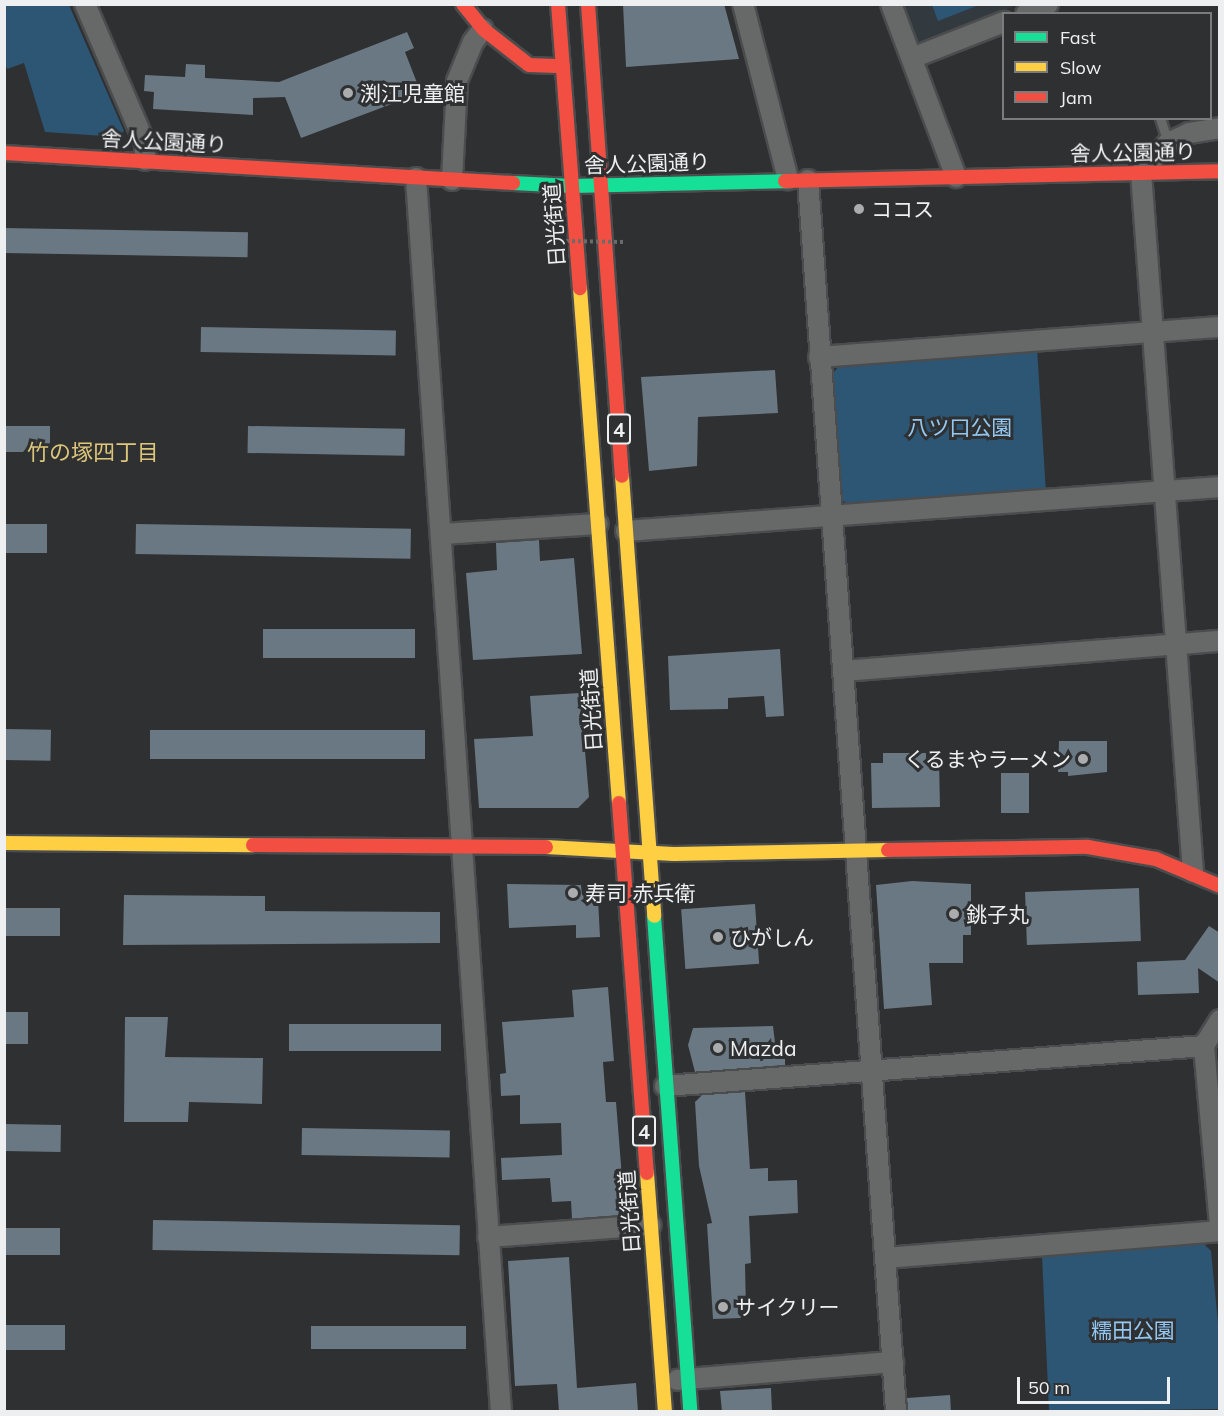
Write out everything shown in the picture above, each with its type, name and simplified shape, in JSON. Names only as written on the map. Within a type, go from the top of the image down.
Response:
[{"type":"main road","points":[[463,4],[483,29],[529,65],[563,66]]},
{"type":"main road","name":"日光街道","points":[[558,4],[664,1412]]},
{"type":"main road","name":"4","points":[[588,4],[603,185],[648,853],[690,1412]]},
{"type":"main road","name":"舎人公園通り","points":[[4,153],[573,186],[788,179],[1220,171]]},
{"type":"main road","points":[[4,843],[460,846],[623,850],[648,853],[1088,848],[1156,859],[1193,872],[1220,886]]},
{"type":"street","points":[[85,4],[145,143],[145,160]]},
{"type":"street","points":[[743,4],[788,179]]},
{"type":"street","points":[[891,4],[956,177]]},
{"type":"street","points":[[1030,12],[1048,4]]},
{"type":"street","points":[[912,58],[1002,23]]},
{"type":"street","points":[[452,180],[458,81],[473,42],[483,29]]},
{"type":"street","points":[[1193,872],[1141,173],[1168,143],[1189,133],[1220,128]]},
{"type":"street","points":[[416,178],[442,534],[460,846],[501,1412]]},
{"type":"street","points":[[808,180],[897,1412]]},
{"type":"street","points":[[819,357],[1220,327]]},
{"type":"street","points":[[626,531],[1220,487]]},
{"type":"street","points":[[442,534],[598,524]]},
{"type":"street","points":[[844,671],[1220,641]]},
{"type":"street","points":[[1220,1020],[1204,1046],[1220,1224]]},
{"type":"street","points":[[665,1086],[1204,1046]]},
{"type":"street","points":[[488,1237],[651,1225]]},
{"type":"street","points":[[886,1258],[1220,1232]]},
{"type":"street","points":[[662,1381],[893,1362]]},
{"type":"lane","points":[[1161,120],[1168,143]]},
{"type":"path","points":[[566,241],[624,242]]},
{"type":"shaded area","points":[[900,5],[1017,5],[924,44],[913,39]]},
{"type":"green space","points":[[4,5],[69,5],[124,131],[118,137],[45,132],[24,63],[7,69],[5,63]]},
{"type":"green space","points":[[932,5],[979,5],[938,21]]},
{"type":"green space","name":"八ツ口公園","points":[[1037,348],[1046,493],[856,507],[843,501],[833,373],[841,364]]},
{"type":"green space","name":"糯田公園","points":[[1203,1243],[1211,1251],[1219,1333],[1219,1409],[1049,1411],[1042,1255]]},
{"type":"building","points":[[623,4],[724,4],[739,59],[626,67]]},
{"type":"building","points":[[407,32],[414,48],[405,52],[421,93],[301,138],[285,97],[253,98],[253,115],[153,109],[154,92],[144,91],[145,75],[185,77],[186,64],[205,65],[205,78],[279,82]]},
{"type":"building","points":[[4,228],[248,232],[248,257],[4,253]]},
{"type":"building","points":[[201,327],[396,330],[396,355],[201,352]]},
{"type":"building","points":[[775,370],[778,413],[698,417],[697,466],[649,471],[641,377]]},
{"type":"building","points":[[4,426],[50,426],[50,452],[4,452]]},
{"type":"building","points":[[248,426],[405,429],[405,456],[248,453]]},
{"type":"building","points":[[4,524],[47,524],[47,553],[4,553]]},
{"type":"building","points":[[136,524],[411,529],[410,559],[135,554]]},
{"type":"building","points":[[539,540],[540,561],[574,558],[582,654],[473,660],[466,573],[497,570],[496,543]]},
{"type":"building","points":[[263,629],[415,629],[415,658],[263,658]]},
{"type":"building","points":[[780,649],[784,716],[766,717],[764,696],[728,698],[728,709],[670,710],[668,656]]},
{"type":"building","points":[[580,693],[589,797],[578,808],[479,808],[474,739],[533,736],[530,696]]},
{"type":"building","points":[[4,729],[51,730],[50,761],[4,760]]},
{"type":"building","points":[[150,730],[425,730],[425,759],[150,759]]},
{"type":"building","points":[[1059,741],[1107,741],[1107,772],[1068,776],[1068,772],[1058,772]]},
{"type":"building","points":[[883,753],[926,753],[926,761],[939,760],[940,807],[872,808],[871,763],[883,763]]},
{"type":"building","points":[[1001,773],[1029,773],[1029,813],[1001,813]]},
{"type":"building","points":[[912,881],[971,884],[971,935],[963,935],[963,963],[929,963],[932,1005],[884,1009],[876,885]]},
{"type":"building","points":[[507,884],[581,885],[582,895],[598,899],[600,937],[576,938],[576,925],[509,928]]},
{"type":"building","points":[[1139,888],[1141,941],[1027,945],[1025,892]]},
{"type":"building","points":[[124,895],[265,896],[265,911],[440,912],[440,943],[123,945]]},
{"type":"building","points":[[755,904],[759,964],[685,969],[681,909]]},
{"type":"building","points":[[4,908],[60,908],[60,936],[4,936]]},
{"type":"building","points":[[1209,926],[1220,933],[1220,983],[1198,968],[1199,993],[1138,995],[1137,962],[1185,960]]},
{"type":"building","points":[[608,987],[614,1061],[603,1062],[606,1102],[616,1102],[625,1215],[572,1219],[571,1201],[552,1202],[550,1178],[502,1180],[501,1158],[562,1155],[561,1123],[520,1124],[520,1095],[501,1096],[500,1074],[506,1073],[502,1022],[574,1017],[572,990]]},
{"type":"building","points":[[4,1012],[28,1012],[28,1044],[4,1044]]},
{"type":"building","points":[[125,1017],[168,1017],[165,1057],[263,1058],[262,1104],[189,1102],[188,1122],[124,1122]]},
{"type":"building","points":[[289,1024],[441,1024],[441,1051],[289,1051]]},
{"type":"building","points":[[773,1026],[776,1051],[785,1051],[785,1065],[695,1072],[688,1045],[693,1028]]},
{"type":"building","points":[[745,1092],[750,1169],[768,1168],[768,1181],[797,1180],[798,1213],[749,1216],[751,1263],[745,1264],[746,1311],[740,1311],[741,1318],[713,1319],[707,1224],[712,1223],[699,1166],[695,1102],[702,1095]]},
{"type":"building","points":[[4,1124],[61,1125],[61,1152],[4,1151]]},
{"type":"building","points":[[302,1128],[450,1131],[450,1158],[302,1155]]},
{"type":"building","points":[[153,1220],[460,1225],[459,1255],[152,1250]]},
{"type":"building","points":[[4,1228],[60,1228],[60,1255],[4,1255]]},
{"type":"building","points":[[569,1257],[577,1388],[636,1383],[638,1412],[559,1412],[557,1384],[515,1386],[508,1261]]},
{"type":"building","points":[[4,1325],[65,1325],[65,1350],[4,1350]]},
{"type":"building","points":[[311,1326],[466,1326],[466,1349],[311,1349]]},
{"type":"building","points":[[771,1388],[772,1412],[722,1412],[720,1391]]},
{"type":"building","points":[[950,1395],[951,1412],[908,1412],[907,1398]]},
{"type":"traffic: fast","points":[[513,183],[572,186],[785,181]]},
{"type":"traffic: fast","points":[[654,916],[690,1412]]},
{"type":"traffic: slow","points":[[580,288],[619,803]]},
{"type":"traffic: slow","points":[[622,476],[654,916]]},
{"type":"traffic: slow","points":[[4,843],[253,845]]},
{"type":"traffic: slow","points":[[546,847],[674,854],[888,850]]},
{"type":"traffic: slow","points":[[647,1173],[665,1412]]},
{"type":"traffic: jam","points":[[463,4],[483,29],[529,65],[563,66]]},
{"type":"traffic: jam","points":[[558,4],[580,288]]},
{"type":"traffic: jam","points":[[588,4],[622,476]]},
{"type":"traffic: jam","points":[[4,153],[513,183]]},
{"type":"traffic: jam","points":[[785,181],[1220,171]]},
{"type":"traffic: jam","points":[[619,803],[647,1173]]},
{"type":"traffic: jam","points":[[253,845],[546,847]]},
{"type":"traffic: jam","points":[[888,850],[1088,847],[1156,859],[1220,886]]},
{"type":"place","name":"渕江児童館","points":[[348,93]]},
{"type":"place","name":"ココス","points":[[859,209]]},
{"type":"place","name":"くるまやラーメン","points":[[1083,759]]},
{"type":"place","name":"寿司 赤兵衛","points":[[573,893]]},
{"type":"place","name":"銚子丸","points":[[954,914]]},
{"type":"place","name":"ひがしん","points":[[718,937]]},
{"type":"place","name":"Mazda","points":[[718,1048]]},
{"type":"place","name":"サイクリー","points":[[723,1307]]},
{"type":"district","name":"竹の塚四丁目","points":[[93,453]]}]
